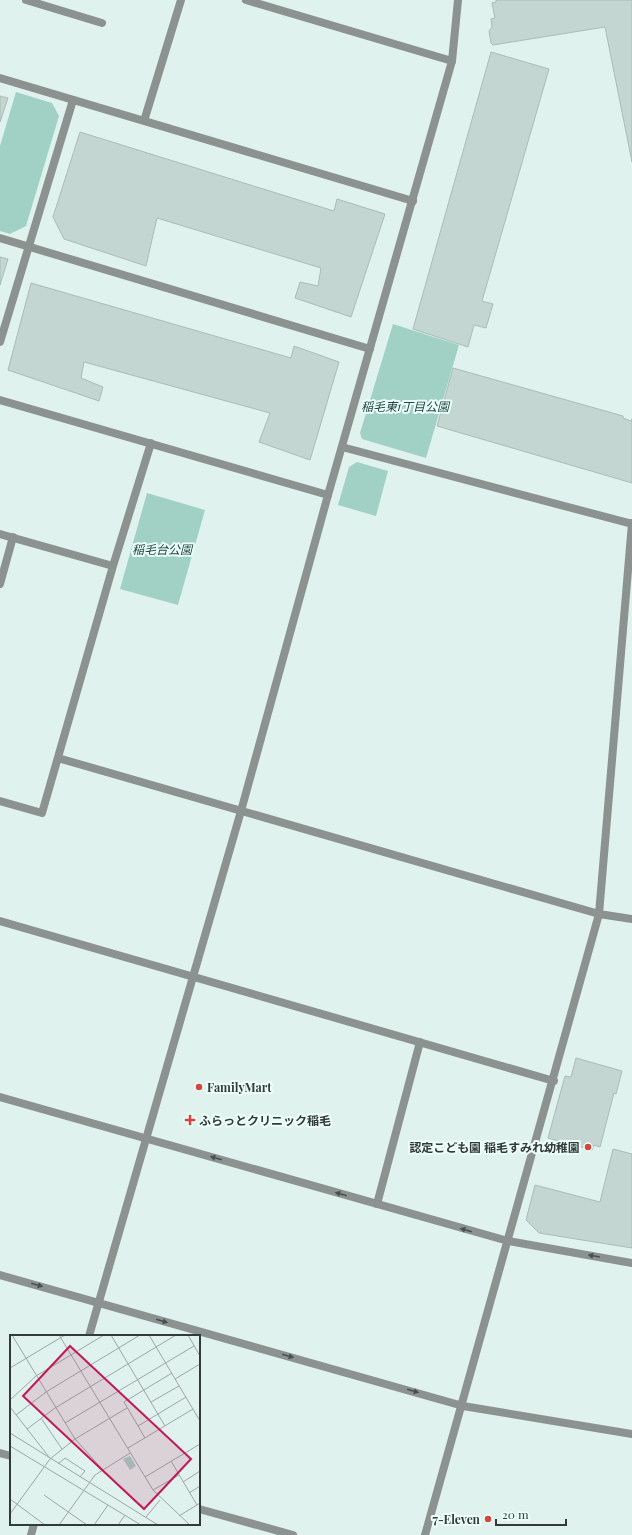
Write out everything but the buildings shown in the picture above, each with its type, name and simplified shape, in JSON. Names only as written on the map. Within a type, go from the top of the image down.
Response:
[{"type":"street","points":[[26,0],[102,23]]},
{"type":"street","points":[[144,121],[181,0]]},
{"type":"street","points":[[246,0],[452,61]]},
{"type":"street","points":[[89,1335],[241,811],[328,495],[452,61],[458,0]]},
{"type":"street","points":[[0,78],[413,201]]},
{"type":"street","points":[[0,342],[72,100]]},
{"type":"street","points":[[0,238],[370,349]]},
{"type":"street","points":[[0,400],[328,495]]},
{"type":"street","points":[[0,801],[42,813],[113,566],[152,443]]},
{"type":"street","points":[[342,447],[632,524],[599,914],[554,1080],[425,1535]]},
{"type":"street","points":[[0,534],[113,566]]},
{"type":"street","points":[[0,584],[13,537]]},
{"type":"street","points":[[58,758],[599,914],[632,919]]},
{"type":"street","points":[[0,921],[554,1080]]},
{"type":"street","points":[[377,1204],[420,1042]]},
{"type":"street","points":[[0,1097],[508,1241],[632,1263]]},
{"type":"street","points":[[0,1274],[462,1406],[632,1434]]},
{"type":"street","points":[[0,1453],[10,1456]]},
{"type":"street","points":[[200,1509],[293,1535]]},
{"type":"street","points":[[31,1535],[34,1525]]},
{"type":"green space","points":[[16,92],[52,103],[59,116],[26,226],[10,234],[0,231],[0,146]]},
{"type":"green space","name":"稲毛東1丁目公園","points":[[393,324],[459,345],[426,458],[362,439],[360,433]]},
{"type":"green space","points":[[357,462],[388,471],[376,516],[338,505],[349,467]]},
{"type":"green space","name":"稲毛台公園","points":[[147,493],[205,510],[178,605],[120,589]]},
{"type":"place","name":"FamilyMart","points":[[199,1087]]},
{"type":"place","name":"ふらっとクリニック稲毛","points":[[190,1120]]},
{"type":"place","name":"認定こども園 稲毛すみれ幼稚園","points":[[588,1147]]},
{"type":"place","name":"7-Eleven","points":[[488,1519]]}]
